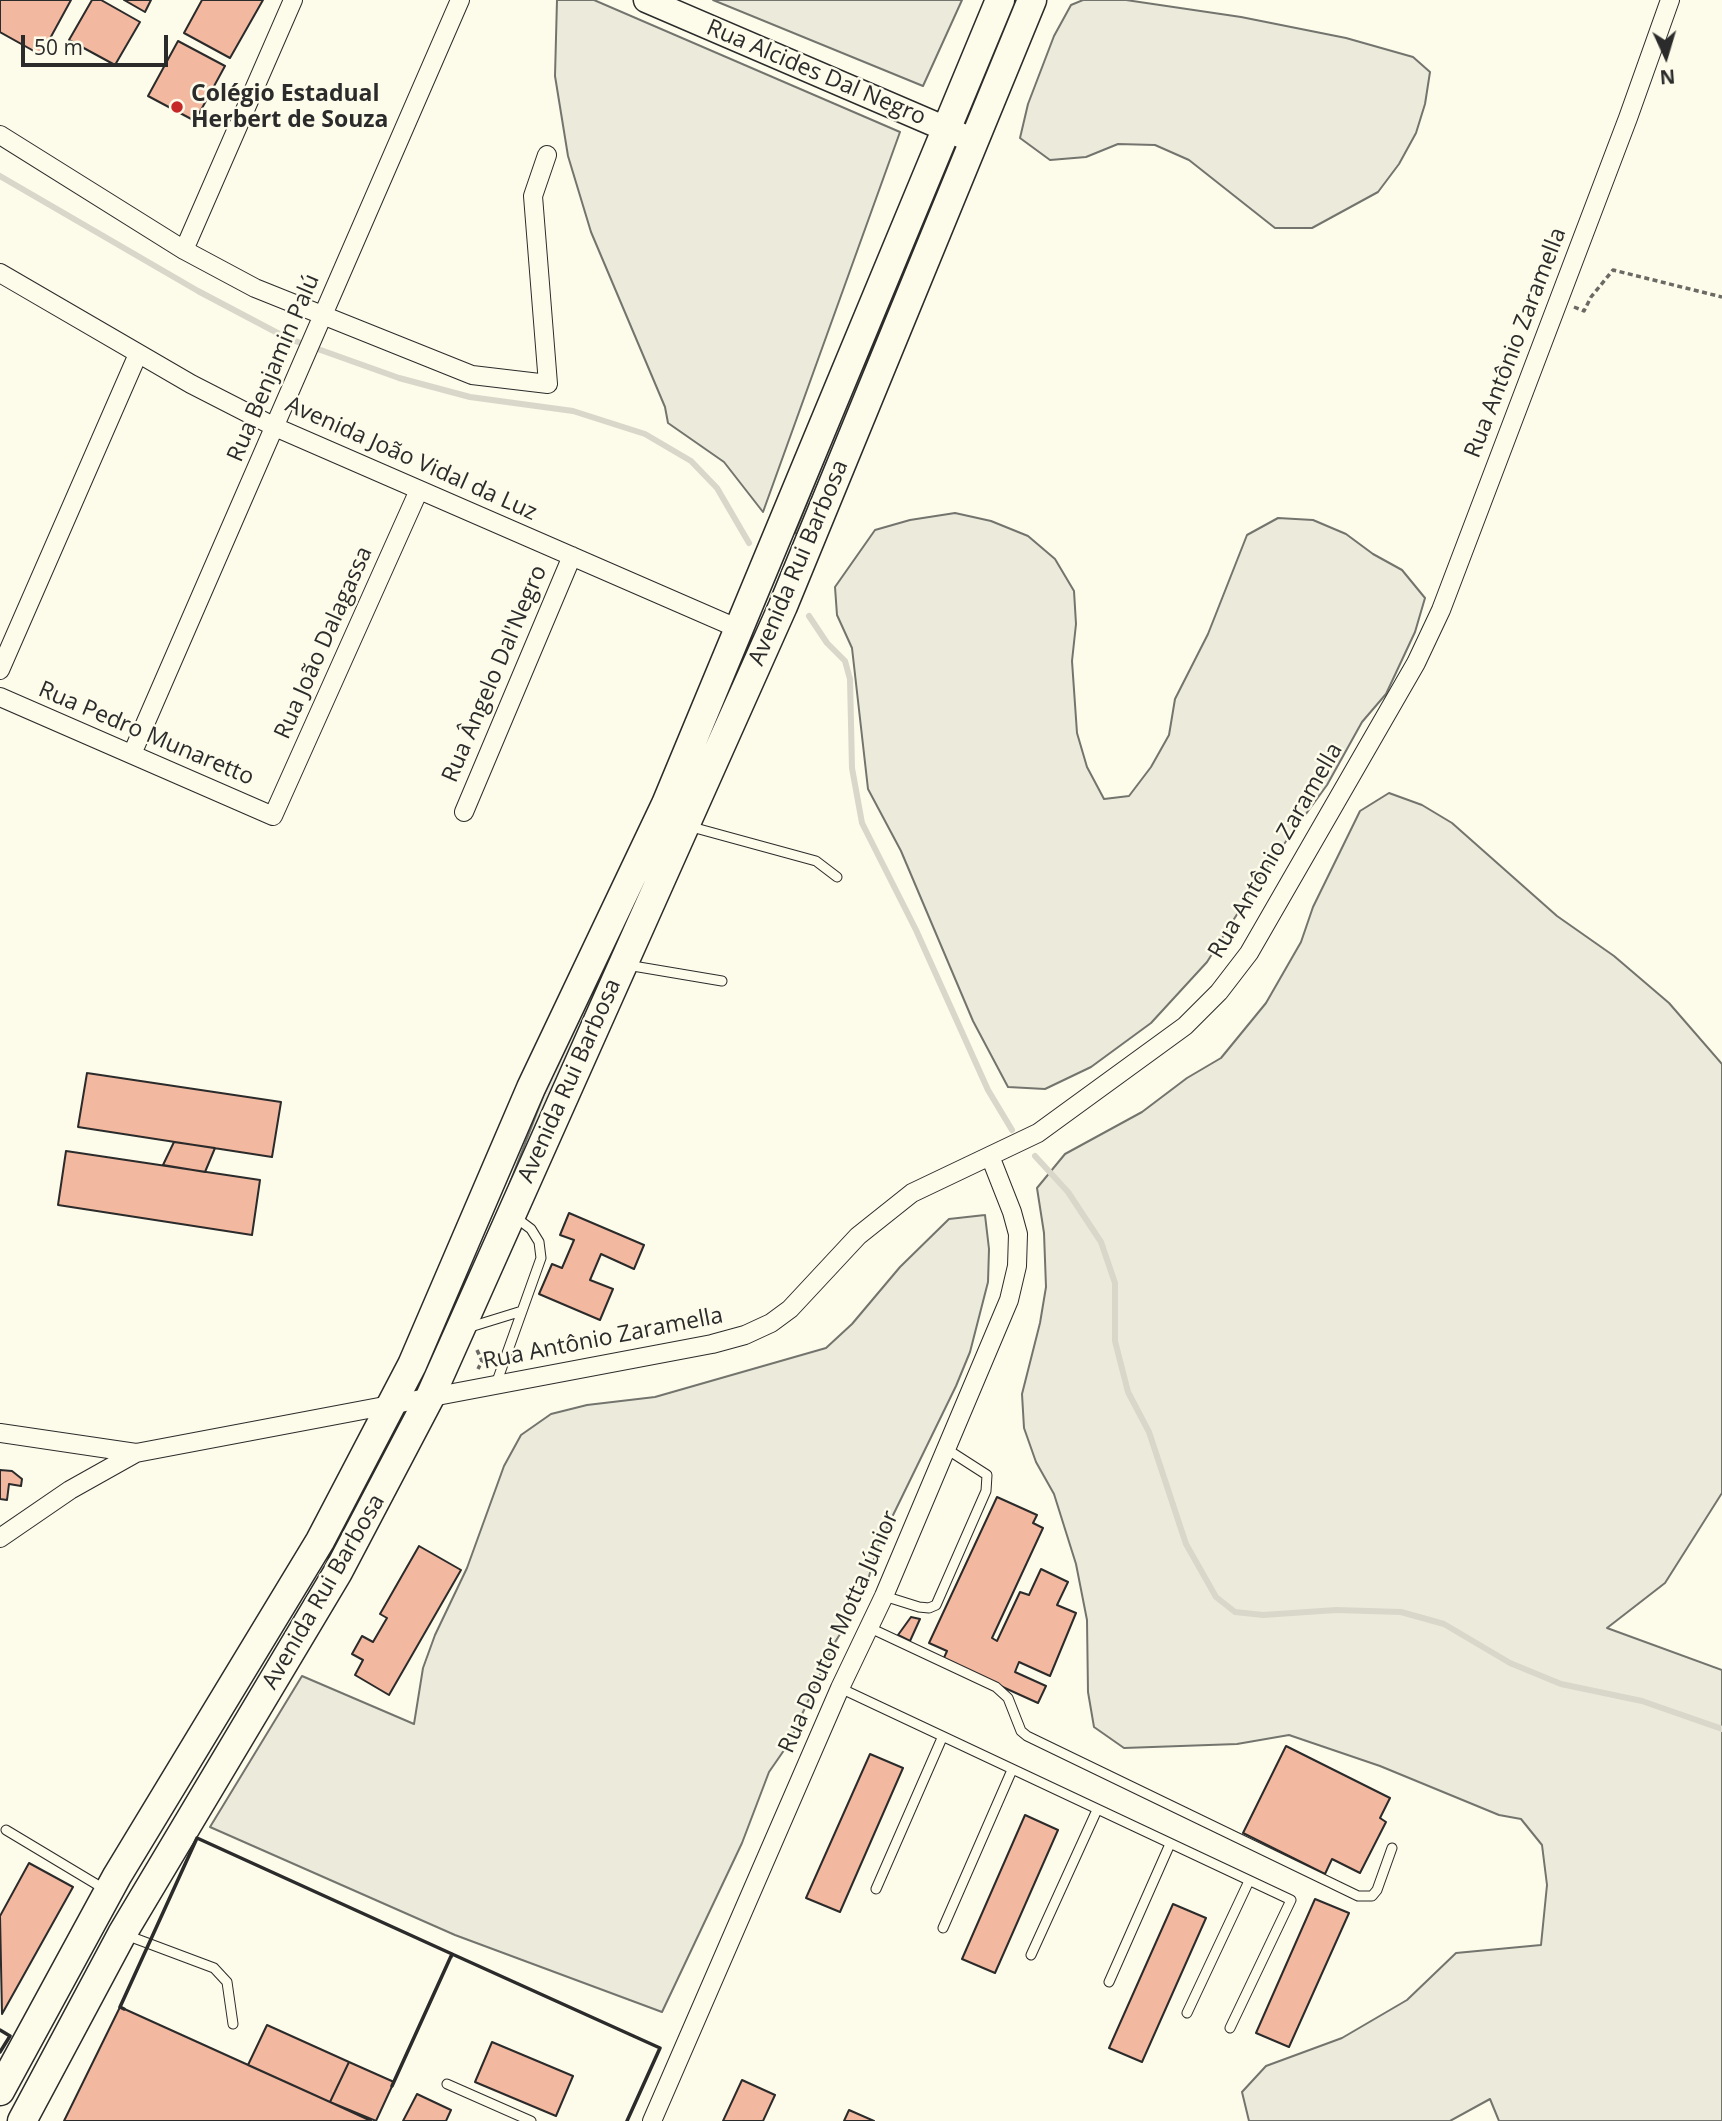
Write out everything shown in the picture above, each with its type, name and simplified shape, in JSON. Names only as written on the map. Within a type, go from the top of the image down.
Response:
[{"type":"main road","name":"Rua Alcides Dal Negro","points":[[646,0],[974,141]]},
{"type":"main road","name":"Avenida Rui Barbosa","points":[[0,2091],[7,2061],[314,1551],[392,1405],[429,1328],[531,1087],[637,869],[1000,0]]},
{"type":"main road","name":"Avenida Rui Barbosa","points":[[22,2121],[122,1934],[338,1572],[430,1397],[469,1337],[510,1214],[783,606],[1032,0]]},
{"type":"main road","points":[[7,2061],[23,2082],[26,2094],[13,2121]]},
{"type":"street","points":[[184,250],[293,0]]},
{"type":"street","name":"Rua Benjamin Palú","points":[[132,754],[460,0]]},
{"type":"street","name":"Rua Antônio Zaramella","points":[[136,1453],[712,1344],[771,1323],[812,1288],[858,1236],[884,1213],[940,1177],[1038,1133],[1185,1026],[1219,992],[1249,953],[1416,663],[1441,610],[1670,0]]},
{"type":"street","points":[[0,135],[184,250],[320,323],[472,375],[548,384],[533,205],[535,187],[547,155]]},
{"type":"street","name":"Avenida João Vidal da Luz","points":[[1,276],[138,354],[275,427],[739,629]]},
{"type":"street","points":[[0,670],[138,354]]},
{"type":"street","name":"Rua João Dalagassa","points":[[273,816],[419,490]]},
{"type":"street","name":"Rua Ângelo Dal'Negro","points":[[464,811],[572,556]]},
{"type":"street","name":"Rua Pedro Munaretto","points":[[0,697],[273,816]]},
{"type":"street","name":"Rua Doutor Motta Júnior","points":[[652,2121],[840,1688],[884,1596],[1009,1300],[1017,1266],[1018,1234],[1013,1212],[990,1156]]},
{"type":"street","points":[[0,1433],[136,1453]]},
{"type":"street","points":[[0,1538],[70,1490],[136,1453]]},
{"type":"lane","points":[[685,825],[816,861],[837,877]]},
{"type":"lane","points":[[622,964],[722,981]]},
{"type":"lane","points":[[496,1385],[541,1258],[539,1242],[531,1228],[510,1214]]},
{"type":"lane","points":[[469,1337],[522,1311]]},
{"type":"lane","points":[[884,1596],[919,1607],[936,1605],[986,1491],[987,1475],[946,1448]]},
{"type":"lane","points":[[867,1627],[996,1688],[1008,1698],[1021,1731],[1027,1736],[1358,1895],[1372,1896],[1377,1890],[1392,1848]]},
{"type":"lane","points":[[840,1688],[1291,1900],[1230,2028]]},
{"type":"lane","points":[[876,1889],[942,1738]]},
{"type":"lane","points":[[943,1928],[1012,1770]]},
{"type":"lane","points":[[1031,1955],[1097,1810]]},
{"type":"lane","points":[[6,1830],[108,1891]]},
{"type":"lane","points":[[1109,1982],[1170,1844]]},
{"type":"lane","points":[[1187,2013],[1249,1881]]},
{"type":"lane","points":[[122,1934],[214,1968],[227,1982],[233,2024]]},
{"type":"lane","points":[[447,2084],[531,2121]]},
{"type":"path","points":[[1558,302],[1584,311],[1591,297],[1613,270],[1722,297]]},
{"type":"path","points":[[469,1337],[482,1361]]},
{"type":"shaded area","points":[[557,0],[594,0],[900,132],[763,512],[724,462],[668,423],[665,407],[591,232],[568,156],[555,76]]},
{"type":"shaded area","points":[[713,0],[962,0],[923,86]]},
{"type":"shaded area","points":[[1083,0],[1126,0],[1241,17],[1346,38],[1413,57],[1430,72],[1425,104],[1416,133],[1399,164],[1378,192],[1312,228],[1275,228],[1189,160],[1155,145],[1118,144],[1086,157],[1050,160],[1020,138],[1028,104],[1054,36],[1071,5]]},
{"type":"shaded area","points":[[866,355],[878,360],[803,536],[795,533]]},
{"type":"shaded area","points":[[955,513],[991,521],[1028,536],[1055,559],[1074,591],[1076,624],[1072,661],[1077,733],[1087,767],[1104,799],[1129,796],[1151,767],[1169,735],[1175,699],[1208,634],[1247,535],[1278,518],[1313,520],[1346,534],[1373,554],[1402,570],[1425,598],[1415,632],[1386,694],[1362,722],[1327,785],[1263,873],[1207,962],[1151,1023],[1091,1067],[1045,1089],[1008,1087],[973,1021],[901,851],[868,789],[852,648],[837,615],[835,587],[875,530],[910,520]]},
{"type":"shaded area","points":[[1389,793],[1422,805],[1452,823],[1557,916],[1614,956],[1669,1003],[1722,1064],[1722,1493],[1665,1583],[1607,1628],[1722,1670],[1722,2121],[1499,2121],[1490,2099],[1450,2121],[1249,2121],[1242,2092],[1266,2066],[1342,2038],[1407,2000],[1456,1953],[1541,1945],[1547,1885],[1542,1845],[1521,1819],[1499,1815],[1380,1766],[1289,1735],[1237,1744],[1124,1748],[1094,1727],[1088,1692],[1087,1620],[1076,1564],[1054,1494],[1036,1462],[1024,1428],[1022,1394],[1046,1287],[1044,1233],[1037,1188],[1065,1154],[1142,1112],[1187,1078],[1221,1058],[1266,1003],[1301,942],[1313,907],[1360,811]]},
{"type":"shaded area","points":[[615,941],[621,945],[578,1045],[509,1185],[553,1071]]},
{"type":"shaded area","points":[[985,1215],[989,1249],[988,1282],[970,1352],[877,1548],[868,1580],[853,1613],[834,1644],[789,1743],[769,1772],[742,1843],[662,2012],[455,1935],[210,1827],[302,1676],[414,1724],[423,1668],[435,1635],[467,1568],[504,1466],[521,1435],[551,1414],[587,1405],[655,1397],[826,1348],[852,1324],[900,1267],[949,1219]]},
{"type":"building","points":[[0,0],[71,0],[41,55],[0,32]]},
{"type":"building","points":[[92,0],[101,0],[140,22],[115,65],[69,40]]},
{"type":"building","points":[[124,0],[151,0],[145,12]]},
{"type":"building","points":[[202,0],[263,0],[230,58],[184,33]]},
{"type":"building","points":[[178,41],[225,66],[195,121],[148,96]]},
{"type":"building","points":[[87,1073],[281,1102],[272,1157],[78,1127]]},
{"type":"building","points":[[174,1142],[215,1148],[205,1172],[163,1165]]},
{"type":"building","points":[[66,1151],[260,1180],[252,1235],[58,1205]]},
{"type":"building","points":[[569,1213],[644,1245],[634,1269],[601,1254],[590,1280],[613,1289],[600,1320],[539,1294],[552,1264],[562,1268],[574,1240],[560,1235]]},
{"type":"building","points":[[0,1470],[12,1471],[22,1479],[21,1486],[9,1484],[7,1500],[0,1499]]},
{"type":"building","points":[[997,1497],[1037,1515],[1033,1523],[1043,1528],[992,1638],[997,1641],[1020,1592],[1029,1595],[1041,1569],[1068,1582],[1057,1605],[1076,1613],[1050,1676],[1019,1662],[1015,1672],[1046,1686],[1038,1703],[943,1660],[947,1651],[929,1643]]},
{"type":"building","points":[[419,1546],[461,1570],[389,1695],[355,1675],[363,1660],[352,1654],[362,1636],[373,1642],[387,1618],[380,1614]]},
{"type":"building","points":[[911,1617],[920,1619],[910,1641],[898,1635]]},
{"type":"building","points":[[1286,1746],[1390,1798],[1380,1818],[1386,1822],[1360,1873],[1332,1859],[1325,1874],[1243,1833]]},
{"type":"building","points":[[870,1754],[903,1768],[840,1912],[806,1898]]},
{"type":"building","points":[[1025,1815],[1058,1830],[995,1973],[962,1959]]},
{"type":"building","points":[[29,1863],[73,1887],[2,2014],[0,1916]]},
{"type":"building","points":[[1315,1899],[1349,1913],[1289,2047],[1256,2033]]},
{"type":"building","points":[[1173,1904],[1206,1918],[1142,2062],[1109,2048]]},
{"type":"building","points":[[120,2007],[330,2102],[371,2121],[64,2121]]},
{"type":"building","points":[[267,2025],[349,2062],[330,2102],[248,2065]]},
{"type":"building","points":[[492,2042],[573,2076],[556,2116],[475,2082]]},
{"type":"building","points":[[349,2062],[394,2082],[376,2121],[330,2102]]},
{"type":"building","points":[[742,2080],[775,2095],[763,2121],[723,2121]]},
{"type":"building","points":[[417,2094],[451,2110],[446,2121],[403,2121]]},
{"type":"building","points":[[849,2110],[874,2121],[844,2121]]},
{"type":"waterway","points":[[0,176],[198,291],[287,338],[399,378],[470,397],[573,411],[645,434],[691,461],[717,488],[749,543]]},
{"type":"waterway","points":[[809,616],[827,643],[845,661],[850,679],[852,768],[862,823],[916,930],[988,1090],[1012,1130]]},
{"type":"waterway","points":[[1035,1156],[1068,1192],[1101,1242],[1115,1283],[1115,1341],[1128,1392],[1149,1432],[1186,1544],[1216,1597],[1235,1612],[1263,1615],[1336,1610],[1401,1612],[1444,1624],[1510,1663],[1561,1684],[1642,1701],[1722,1729]]},
{"type":"wall","points":[[124,2009],[120,2007],[197,1838],[452,1954],[392,2086]]},
{"type":"wall","points":[[451,1957],[452,1954],[660,2048],[627,2121]]},
{"type":"wall","points":[[0,2030],[10,2036],[0,2052]]},
{"type":"place","name":"Colégio Estadual Herbert de Souza","points":[[177,107]]}]
